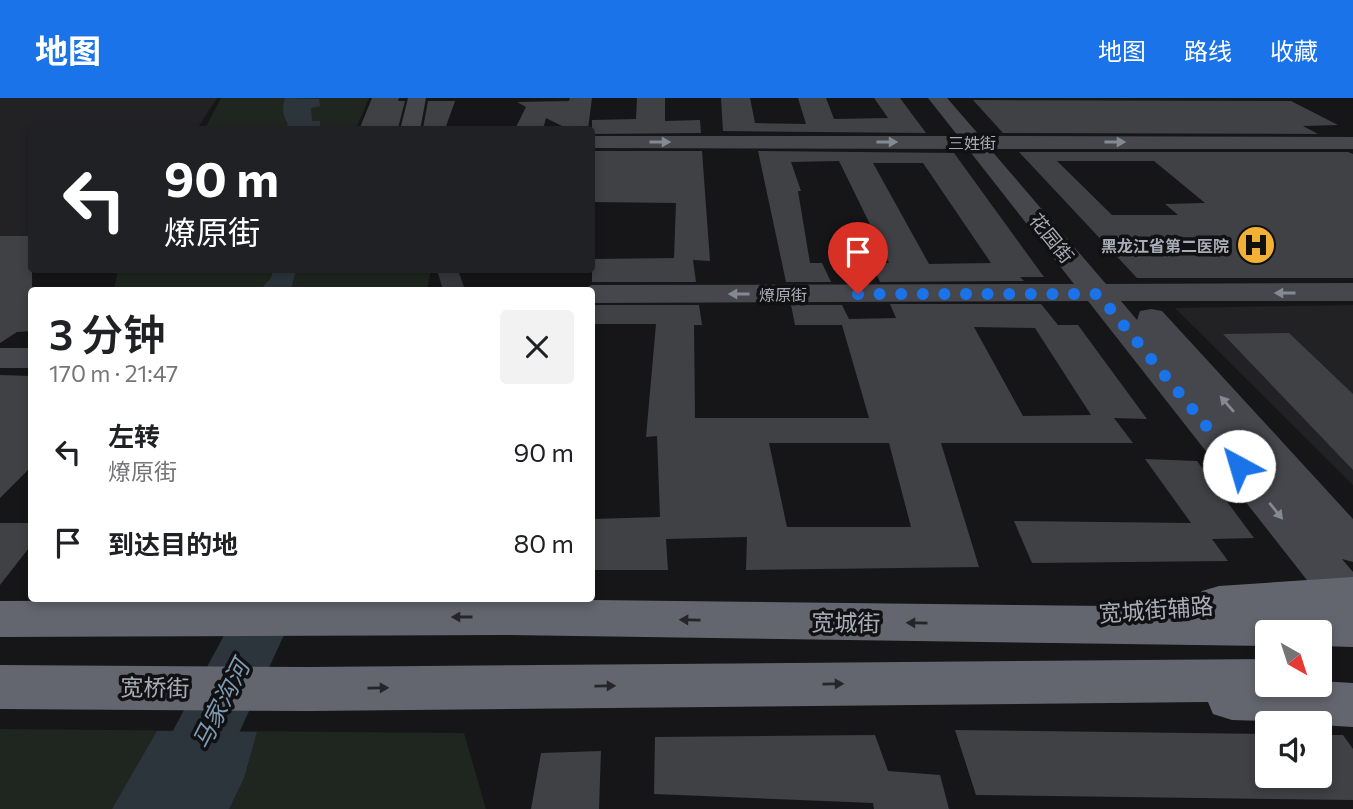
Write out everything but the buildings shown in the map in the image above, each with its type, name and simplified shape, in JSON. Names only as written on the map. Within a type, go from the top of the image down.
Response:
[{"type":"highway","name":"宽城街","points":[[0,618],[339,617],[504,608],[960,623],[1351,606]]},
{"type":"highway","points":[[1332,679],[1353,679]]},
{"type":"highway","points":[[968,683],[1255,680]]},
{"type":"highway","points":[[968,683],[1353,705]]},
{"type":"highway","name":"宽桥街","points":[[0,687],[309,689],[968,683]]},
{"type":"street","points":[[411,126],[417,98]]},
{"type":"street","name":"花园街","points":[[937,98],[984,142],[1114,294],[1353,547]]},
{"type":"street","name":"花园街","points":[[956,98],[984,142]]},
{"type":"street","name":"三姓街","points":[[595,142],[1353,142]]},
{"type":"street","name":"燎原街","points":[[595,294],[1353,292]]},
{"type":"street","name":"花园街","points":[[1114,294],[1351,606]]},
{"type":"street","points":[[0,358],[28,358]]},
{"type":"shaded area","points":[[0,98],[217,98],[199,126],[28,126],[28,271],[0,271]]},
{"type":"shaded area","points":[[221,98],[369,98],[357,126],[206,126]]},
{"type":"shaded area","points":[[285,98],[319,99],[320,106],[311,108],[312,121],[320,121],[320,126],[287,126],[283,105]]},
{"type":"shaded area","points":[[117,273],[430,273],[428,287],[115,287]]},
{"type":"shaded area","points":[[272,273],[295,273],[292,287],[263,287]]},
{"type":"shaded area","points":[[1353,305],[1353,485],[1175,308]]},
{"type":"shaded area","points":[[0,729],[464,733],[486,809],[0,809]]},
{"type":"shaded area","points":[[157,731],[257,732],[244,778],[229,809],[112,809]]},
{"type":"waterway","name":"马家沟河","points":[[167,809],[271,602]]},
{"type":"place","name":"黑龙江省第二医院","points":[[1256,245]]},
{"type":"route","points":[[858,294],[1098,294],[1239,466]]}]
